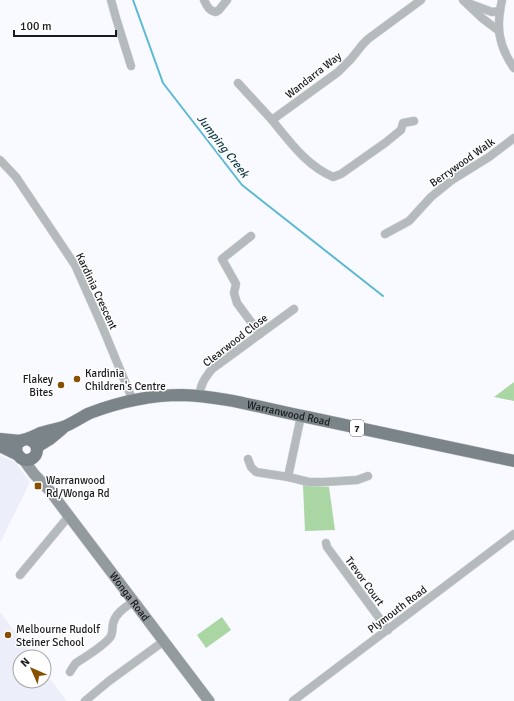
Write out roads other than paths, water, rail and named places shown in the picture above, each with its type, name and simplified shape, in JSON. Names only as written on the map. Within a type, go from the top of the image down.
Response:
[{"type":"main road","name":"Warranwood Road","points":[[24,440],[39,433],[65,426],[92,413],[132,400],[181,395],[199,396],[241,403],[514,461]]},
{"type":"main road","name":"Warranwood Road","points":[[28,455],[65,426]]},
{"type":"main road","name":"7","points":[[0,439],[24,440]]},
{"type":"main road","points":[[24,440],[34,442],[28,455],[16,449],[17,446],[24,440]]},
{"type":"main road","name":"Wonga Road","points":[[0,446],[28,455],[34,474],[50,491],[209,701]]},
{"type":"street","points":[[111,0],[131,66]]},
{"type":"street","points":[[204,0],[207,7],[211,11],[216,12],[227,0]]},
{"type":"street","name":"Wandarra Way","points":[[272,120],[338,72],[368,39],[421,0]]},
{"type":"street","points":[[502,0],[499,31],[501,43],[504,52],[514,68]]},
{"type":"street","points":[[464,1],[492,12],[500,11]]},
{"type":"street","points":[[464,1],[499,31]]},
{"type":"street","points":[[238,83],[272,120],[305,160],[324,173],[333,177],[341,174],[390,139],[401,130],[403,123],[414,121]]},
{"type":"street","name":"Berrywood Walk","points":[[385,234],[409,220],[431,197],[452,180],[489,157],[514,138]]},
{"type":"street","name":"Kardinia Crescent","points":[[0,160],[16,177],[75,265],[132,400]]},
{"type":"street","points":[[251,236],[222,259],[236,284],[234,293],[237,303],[260,334]]},
{"type":"street","name":"Clearwood Close","points":[[199,396],[201,385],[212,369],[294,309]]},
{"type":"street","points":[[288,477],[301,416]]},
{"type":"street","points":[[248,459],[256,472],[309,482],[357,480],[368,476]]},
{"type":"street","points":[[20,576],[69,516]]},
{"type":"street","name":"Plymouth Road","points":[[293,701],[514,534]]},
{"type":"street","name":"Trevor Court","points":[[326,544],[388,630]]},
{"type":"street","points":[[70,672],[76,663],[109,638],[113,632],[113,622],[115,618],[123,609],[134,601]]},
{"type":"street","points":[[85,701],[109,681],[164,641]]},
{"type":"waterway","name":"Jumping Creek","points":[[133,0],[163,83],[242,185],[383,296]]},
{"type":"place","name":"Kardinia Children's Centre","points":[[77,379]]},
{"type":"place","name":"Flakey Bites","points":[[61,385]]},
{"type":"place","name":"Warranwood Rd/Wonga Rd","points":[[38,486]]},
{"type":"place","name":"Melbourne Rudolf Steiner School","points":[[8,635]]}]
